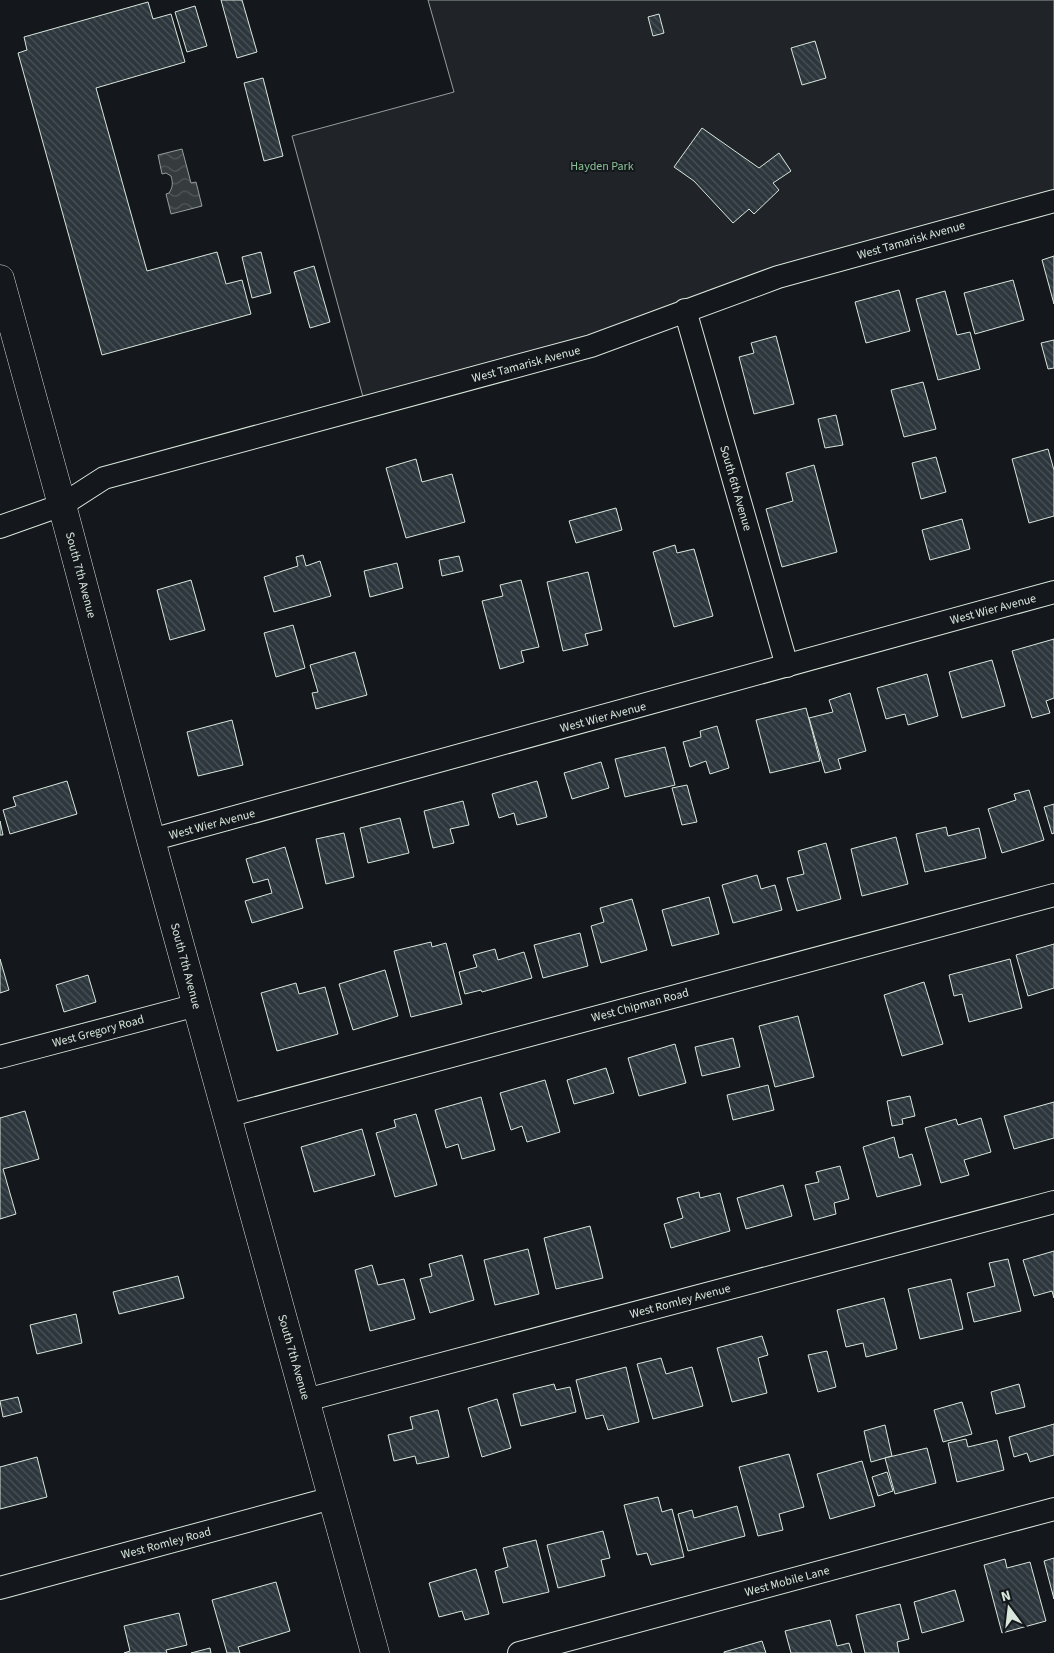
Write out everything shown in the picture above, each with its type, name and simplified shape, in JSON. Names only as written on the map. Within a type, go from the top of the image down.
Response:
[{"type":"main road","name":"South 7th Avenue","points":[[0,279],[151,840],[375,1653]]},
{"type":"street","name":"West Tamarisk Avenue","points":[[0,527],[62,505],[104,478],[591,346],[778,277],[1054,201]]},
{"type":"street","name":"South 6th Avenue","points":[[685,310],[787,666]]},
{"type":"street","name":"West Wier Avenue","points":[[151,840],[1054,592]]},
{"type":"street","name":"West Chipman Road","points":[[227,1116],[1054,895]]},
{"type":"street","name":"West Gregory Road","points":[[0,1057],[197,1005]]},
{"type":"street","name":"West Romley Avenue","points":[[306,1400],[1054,1202]]},
{"type":"street","name":"West Romley Road","points":[[0,1588],[332,1498]]},
{"type":"street","name":"West Mobile Lane","points":[[519,1653],[1054,1509]]},
{"type":"green space","name":"Hayden Park","points":[[428,0],[1054,0],[1054,202],[366,408],[292,136],[454,92]]},
{"type":"water","points":[[182,149],[191,183],[196,182],[202,206],[171,214],[166,194],[171,189],[172,178],[166,173],[162,174],[158,155]]},
{"type":"building","points":[[221,0],[242,0],[257,52],[237,58]]},
{"type":"building","points":[[148,2],[153,19],[171,14],[185,62],[96,88],[147,271],[217,252],[226,284],[242,280],[251,314],[102,355],[18,53],[27,50],[24,37]]},
{"type":"building","points":[[195,6],[207,46],[187,52],[175,12]]},
{"type":"building","points":[[659,14],[664,33],[653,36],[648,17]]},
{"type":"building","points":[[815,41],[826,78],[802,85],[791,48]]},
{"type":"building","points":[[263,78],[283,156],[264,161],[244,83]]},
{"type":"building","points":[[702,128],[759,168],[779,153],[791,171],[773,183],[779,190],[754,214],[749,209],[733,223],[694,181],[674,167]]},
{"type":"building","points":[[261,252],[271,293],[252,298],[242,257]]},
{"type":"building","points":[[1054,256],[1054,304],[1042,260]]},
{"type":"building","points":[[314,266],[330,322],[310,328],[294,272]]},
{"type":"building","points":[[1013,280],[1024,320],[975,334],[964,293]]},
{"type":"building","points":[[899,290],[910,331],[866,343],[855,302]]},
{"type":"building","points":[[945,291],[957,335],[970,332],[980,369],[938,380],[916,299]]},
{"type":"building","points":[[776,336],[794,404],[754,414],[739,357],[754,353],[751,343]]},
{"type":"building","points":[[1054,340],[1054,368],[1048,369],[1041,343]]},
{"type":"building","points":[[923,382],[936,429],[904,437],[891,390]]},
{"type":"building","points":[[836,415],[843,445],[825,448],[818,419]]},
{"type":"building","points":[[1048,449],[1054,470],[1054,516],[1029,523],[1012,459]]},
{"type":"building","points":[[936,457],[946,492],[921,499],[912,463]]},
{"type":"building","points":[[416,459],[422,482],[452,474],[465,522],[406,538],[386,468]]},
{"type":"building","points":[[814,465],[837,552],[782,567],[766,509],[793,501],[786,473]]},
{"type":"building","points":[[616,508],[622,530],[576,543],[569,521]]},
{"type":"building","points":[[962,519],[970,549],[930,560],[922,530]]},
{"type":"building","points":[[675,545],[677,553],[694,549],[713,616],[674,627],[653,552]]},
{"type":"building","points":[[303,555],[306,566],[320,561],[331,596],[274,612],[264,577],[298,566],[296,557]]},
{"type":"building","points":[[459,556],[463,571],[442,576],[439,560]]},
{"type":"building","points":[[397,563],[403,588],[370,597],[364,571]]},
{"type":"building","points":[[588,572],[602,630],[585,634],[588,645],[563,651],[547,582]]},
{"type":"building","points":[[191,580],[205,630],[170,640],[157,590]]},
{"type":"building","points":[[521,580],[539,647],[521,651],[524,662],[500,669],[482,601],[503,596],[500,585]]},
{"type":"building","points":[[293,625],[305,668],[276,677],[264,633]]},
{"type":"building","points":[[1054,639],[1054,698],[1046,701],[1050,713],[1032,718],[1012,651]]},
{"type":"building","points":[[355,652],[367,695],[316,709],[312,693],[318,692],[310,665]]},
{"type":"building","points":[[992,660],[1005,706],[962,718],[949,672]]},
{"type":"building","points":[[927,674],[938,716],[908,725],[905,714],[886,719],[877,688]]},
{"type":"building","points":[[850,693],[866,751],[838,759],[841,769],[825,773],[809,718],[833,712],[829,700]]},
{"type":"building","points":[[806,708],[820,761],[770,773],[756,720]]},
{"type":"building","points":[[232,720],[243,765],[198,776],[187,732]]},
{"type":"building","points":[[717,726],[729,768],[710,774],[706,761],[690,767],[683,742],[701,737],[700,731]]},
{"type":"building","points":[[665,747],[675,785],[625,797],[615,759]]},
{"type":"building","points":[[601,762],[609,788],[572,799],[564,773]]},
{"type":"building","points":[[67,781],[77,814],[10,834],[3,810],[16,806],[13,797]]},
{"type":"building","points":[[537,781],[547,817],[517,825],[514,813],[499,818],[492,794]]},
{"type":"building","points":[[687,785],[697,822],[682,825],[672,788]]},
{"type":"building","points":[[1029,790],[1044,840],[1002,853],[988,809],[1016,800],[1014,794]]},
{"type":"building","points":[[463,801],[469,825],[450,829],[454,843],[433,848],[424,811]]},
{"type":"building","points":[[1054,804],[1054,833],[1052,834],[1044,807]]},
{"type":"building","points":[[400,818],[409,853],[368,863],[360,828]]},
{"type":"building","points":[[0,821],[3,835],[0,835]]},
{"type":"building","points":[[946,827],[948,836],[979,828],[986,858],[925,872],[916,834]]},
{"type":"building","points":[[344,833],[354,877],[326,884],[316,839]]},
{"type":"building","points":[[896,837],[908,884],[862,896],[851,849]]},
{"type":"building","points":[[826,843],[841,899],[797,911],[787,878],[804,874],[798,851]]},
{"type":"building","points":[[285,847],[303,908],[252,923],[245,901],[272,893],[268,879],[253,883],[246,859]]},
{"type":"building","points":[[757,875],[761,889],[775,885],[782,910],[733,923],[722,885]]},
{"type":"building","points":[[709,897],[719,934],[672,946],[662,910]]},
{"type":"building","points":[[632,899],[647,950],[601,963],[591,926],[604,922],[600,908]]},
{"type":"building","points":[[580,933],[588,966],[543,978],[534,945]]},
{"type":"building","points":[[431,942],[432,947],[446,943],[462,1004],[411,1017],[394,951]]},
{"type":"building","points":[[1054,944],[1054,988],[1028,996],[1016,955]]},
{"type":"building","points":[[495,949],[498,960],[524,952],[532,978],[482,992],[481,990],[465,994],[459,972],[477,967],[473,955]]},
{"type":"building","points":[[0,959],[9,990],[0,993]]},
{"type":"building","points":[[1010,959],[1022,1008],[969,1022],[962,994],[954,996],[949,975]]},
{"type":"building","points":[[385,970],[398,1016],[353,1030],[339,984]]},
{"type":"building","points":[[88,975],[96,1002],[64,1012],[56,985]]},
{"type":"building","points":[[924,982],[943,1044],[902,1056],[884,995]]},
{"type":"building","points":[[296,983],[299,994],[325,987],[338,1034],[277,1051],[261,993]]},
{"type":"building","points":[[798,1016],[814,1077],[775,1087],[759,1026]]},
{"type":"building","points":[[733,1038],[740,1067],[702,1076],[695,1047]]},
{"type":"building","points":[[675,1044],[686,1083],[639,1096],[628,1058]]},
{"type":"building","points":[[606,1068],[614,1093],[574,1104],[567,1080]]},
{"type":"building","points":[[545,1080],[560,1132],[527,1142],[522,1126],[511,1130],[500,1093]]},
{"type":"building","points":[[768,1085],[774,1110],[733,1120],[727,1095]]},
{"type":"building","points":[[910,1096],[915,1116],[902,1119],[903,1124],[892,1126],[887,1101]]},
{"type":"building","points":[[481,1097],[495,1150],[462,1159],[458,1144],[446,1148],[435,1110]]},
{"type":"building","points":[[1054,1102],[1054,1138],[1014,1149],[1004,1116]]},
{"type":"building","points":[[25,1111],[39,1159],[3,1169],[16,1214],[0,1219],[0,1118]]},
{"type":"building","points":[[416,1114],[437,1185],[395,1197],[376,1133],[396,1127],[394,1120]]},
{"type":"building","points":[[981,1118],[991,1152],[964,1160],[969,1175],[941,1183],[925,1128],[956,1119],[958,1125]]},
{"type":"building","points":[[362,1129],[375,1175],[314,1192],[301,1147]]},
{"type":"building","points":[[894,1137],[899,1158],[912,1154],[921,1185],[877,1197],[863,1147]]},
{"type":"building","points":[[840,1166],[849,1199],[834,1203],[836,1214],[814,1220],[805,1185],[819,1182],[816,1172]]},
{"type":"building","points":[[783,1185],[792,1216],[746,1229],[737,1198]]},
{"type":"building","points":[[699,1192],[700,1198],[720,1193],[730,1231],[671,1248],[664,1224],[683,1218],[677,1198]]},
{"type":"building","points":[[590,1226],[603,1278],[556,1289],[544,1238]]},
{"type":"building","points":[[528,1249],[539,1294],[495,1305],[484,1260]]},
{"type":"building","points":[[1054,1251],[1054,1298],[1052,1291],[1034,1296],[1023,1260]]},
{"type":"building","points":[[462,1255],[474,1300],[430,1313],[420,1279],[432,1276],[429,1264]]},
{"type":"building","points":[[1008,1259],[1021,1311],[974,1322],[967,1293],[995,1286],[989,1263]]},
{"type":"building","points":[[372,1265],[378,1285],[404,1279],[415,1319],[370,1331],[355,1270]]},
{"type":"building","points":[[178,1276],[184,1298],[119,1314],[113,1292]]},
{"type":"building","points":[[951,1279],[963,1329],[920,1339],[908,1289]]},
{"type":"building","points":[[884,1298],[897,1349],[866,1357],[863,1343],[846,1347],[837,1310]]},
{"type":"building","points":[[76,1314],[82,1343],[37,1354],[30,1325]]},
{"type":"building","points":[[762,1336],[768,1355],[758,1358],[767,1393],[732,1402],[717,1348]]},
{"type":"building","points":[[827,1351],[836,1387],[818,1392],[808,1355]]},
{"type":"building","points":[[661,1358],[666,1374],[692,1367],[703,1406],[653,1419],[637,1364]]},
{"type":"building","points":[[626,1367],[639,1422],[608,1430],[603,1415],[586,1419],[576,1380]]},
{"type":"building","points":[[554,1384],[556,1390],[570,1387],[576,1412],[521,1426],[513,1394]]},
{"type":"building","points":[[1019,1384],[1025,1407],[996,1414],[991,1392]]},
{"type":"building","points":[[18,1397],[22,1412],[3,1417],[0,1401]]},
{"type":"building","points":[[497,1399],[511,1448],[482,1457],[468,1408]]},
{"type":"building","points":[[962,1402],[972,1434],[943,1442],[934,1410]]},
{"type":"building","points":[[438,1410],[449,1457],[417,1464],[415,1456],[394,1461],[388,1435],[413,1429],[410,1417]]},
{"type":"building","points":[[1054,1424],[1054,1455],[1030,1462],[1027,1453],[1014,1457],[1009,1437]]},
{"type":"building","points":[[885,1425],[892,1456],[871,1462],[864,1431]]},
{"type":"building","points":[[966,1439],[968,1447],[997,1440],[1004,1470],[957,1482],[948,1443]]},
{"type":"building","points":[[927,1448],[936,1483],[895,1494],[885,1458]]},
{"type":"building","points":[[789,1454],[804,1507],[779,1514],[783,1530],[758,1536],[739,1467]]},
{"type":"building","points":[[37,1457],[47,1497],[0,1509],[0,1467]]},
{"type":"building","points":[[862,1461],[875,1506],[830,1519],[817,1474]]},
{"type":"building","points":[[887,1472],[893,1491],[878,1496],[872,1477]]},
{"type":"building","points":[[658,1497],[662,1512],[672,1509],[684,1557],[651,1565],[647,1553],[637,1555],[624,1505]]},
{"type":"building","points":[[737,1506],[745,1536],[688,1551],[678,1514],[692,1510],[694,1518]]},
{"type":"building","points":[[603,1531],[610,1558],[601,1560],[605,1576],[558,1588],[547,1545]]},
{"type":"building","points":[[536,1540],[549,1592],[503,1603],[495,1571],[508,1567],[503,1548]]},
{"type":"building","points":[[1054,1558],[1054,1599],[1044,1561]]},
{"type":"building","points":[[1005,1559],[1007,1568],[1030,1562],[1046,1621],[1002,1633],[984,1565]]},
{"type":"building","points":[[476,1569],[489,1614],[465,1620],[462,1611],[439,1617],[429,1583]]},
{"type":"building","points":[[276,1582],[290,1631],[238,1647],[240,1653],[227,1653],[212,1600]]},
{"type":"building","points":[[955,1590],[964,1621],[922,1633],[914,1602]]},
{"type":"building","points":[[900,1604],[909,1639],[897,1642],[899,1653],[865,1653],[856,1615]]},
{"type":"building","points":[[179,1613],[187,1645],[166,1650],[167,1653],[124,1653],[130,1651],[124,1626]]},
{"type":"building","points":[[830,1620],[837,1646],[849,1643],[852,1653],[791,1653],[785,1631]]},
{"type":"building","points":[[762,1641],[766,1653],[724,1653],[724,1652]]},
{"type":"building","points":[[210,1648],[211,1653],[191,1653]]}]
